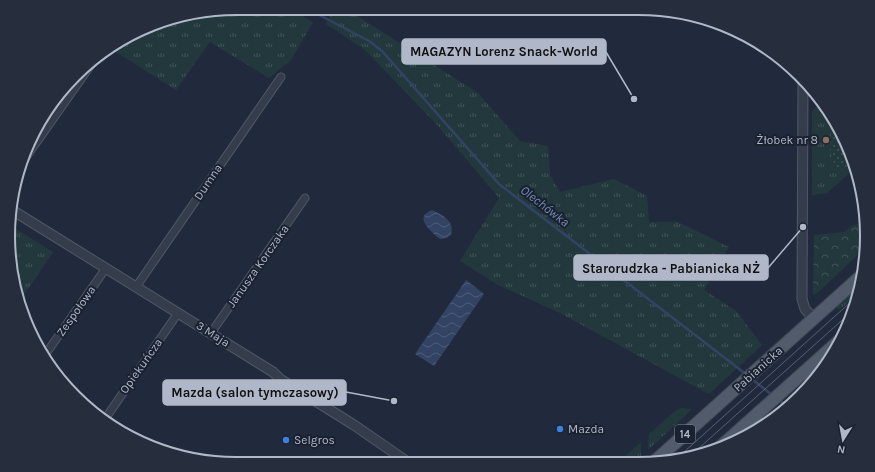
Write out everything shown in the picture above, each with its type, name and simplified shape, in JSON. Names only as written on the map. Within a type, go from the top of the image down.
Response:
[{"type":"main road","name":"Pabianicka","points":[[661,456],[855,281]]},
{"type":"main road","points":[[733,436],[827,352]]},
{"type":"street","name":"Dumna","points":[[136,287],[281,78]]},
{"type":"street","points":[[35,145],[81,79]]},
{"type":"street","points":[[803,88],[802,299],[805,309],[814,319]]},
{"type":"street","name":"Janusza Korczaka","points":[[211,333],[305,198]]},
{"type":"street","name":"3 Maja","points":[[16,213],[211,333],[354,425],[400,457]]},
{"type":"street","name":"Zespołowa","points":[[48,351],[106,268]]},
{"type":"street","name":"Opiekuńcza","points":[[107,416],[178,313]]},
{"type":"green space","points":[[222,15],[300,15],[313,22],[291,60],[269,78],[210,42],[176,90],[115,51],[151,32],[193,19]]},
{"type":"green space","points":[[330,15],[356,15],[478,93],[520,141],[548,146],[550,175],[560,192],[614,179],[647,196],[649,222],[678,222],[729,247],[704,290],[736,311],[762,345],[709,394],[558,312],[498,285],[460,261],[499,198],[439,127],[369,54],[326,24]]},
{"type":"green space","name":"Żłobek nr 8","points":[[818,106],[823,113],[843,151],[850,172],[827,193],[812,195],[812,111]]},
{"type":"green space","points":[[832,131],[843,151],[849,167],[840,170],[831,155],[830,136]]},
{"type":"green space","points":[[860,224],[860,253],[815,295],[813,294],[814,235],[845,232],[851,226]]},
{"type":"green space","points":[[15,228],[53,252],[24,295],[19,279],[15,250]]},
{"type":"green space","points":[[852,293],[850,301],[839,310],[836,307]]},
{"type":"green space","points":[[806,381],[789,398],[788,397]]},
{"type":"green space","points":[[681,408],[692,409],[648,450],[649,434],[675,411]]},
{"type":"green space","points":[[641,442],[641,457],[624,457]]},
{"type":"water","points":[[432,210],[444,216],[450,222],[452,230],[451,235],[445,239],[437,237],[425,224],[425,215],[427,212]]},
{"type":"water","points":[[466,280],[484,294],[434,366],[415,354]]},
{"type":"waterway","name":"Olechówka","points":[[319,15],[369,41],[382,51],[499,184],[747,375]]},
{"type":"waterway","name":"Olechówka","points":[[752,379],[772,395]]},
{"type":"waterway","name":"Olechówka","points":[[779,400],[784,403]]},
{"type":"tram line","points":[[683,453],[849,304]]},
{"type":"tram line","points":[[699,448],[844,319]]},
{"type":"place","name":"MAGAZYN Lorenz Snack-World","points":[[634,99]]},
{"type":"place","name":"Żłobek nr 8","points":[[826,140]]},
{"type":"place","name":"Starorudzka - Pabianicka NŻ","points":[[803,227]]},
{"type":"place","name":"Mazda (salon tymczasowy)","points":[[394,401]]},
{"type":"place","name":"Mazda","points":[[560,429]]},
{"type":"place","name":"Selgros","points":[[286,440]]}]
